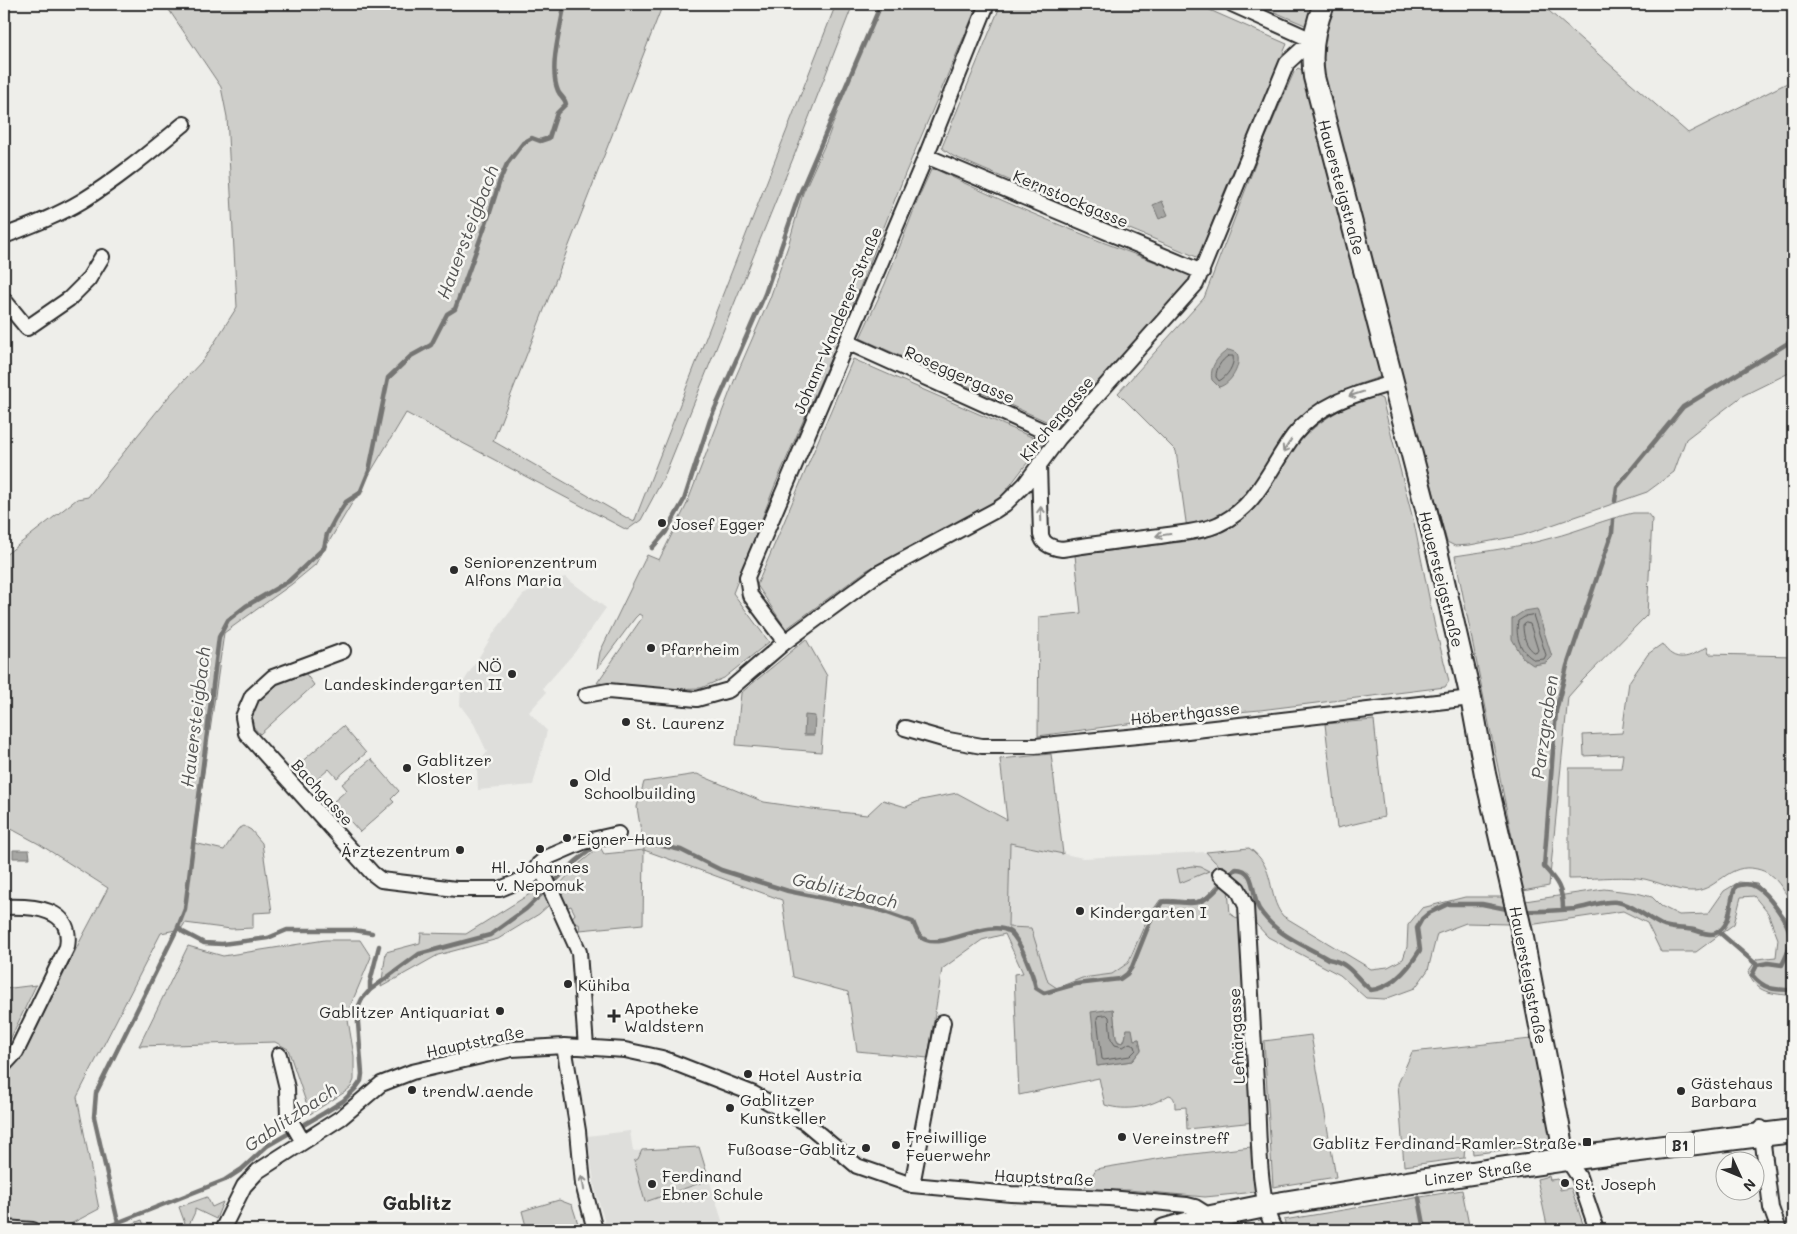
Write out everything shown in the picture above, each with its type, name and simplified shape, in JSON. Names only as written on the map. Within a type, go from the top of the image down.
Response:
[{"type":"main road","name":"Linzer Straße","points":[[1165,1230],[1211,1217],[1265,1206],[1425,1180],[1761,1130],[1793,1131]]},
{"type":"street","name":"Johann-Wanderer-Straße","points":[[785,642],[750,596],[747,577],[926,156],[987,4]]},
{"type":"street","points":[[1232,4],[1312,40]]},
{"type":"street","name":"Hauersteigstraße","points":[[1324,4],[1312,40],[1314,77],[1438,555],[1471,698],[1485,774],[1522,933],[1567,1159]]},
{"type":"street","name":"Kirchengasse","points":[[586,695],[608,691],[697,699],[729,690],[785,642],[879,573],[996,510],[1025,484],[1060,438],[1196,284],[1287,64],[1312,40]]},
{"type":"street","points":[[4,236],[31,226],[81,202],[138,162],[184,124]]},
{"type":"street","name":"Kernstockgasse","points":[[926,156],[1202,272]]},
{"type":"street","points":[[4,300],[27,328],[69,299],[88,280],[102,257]]},
{"type":"street","name":"Roseggergasse","points":[[847,342],[1060,438]]},
{"type":"street","points":[[1039,464],[1042,540],[1047,544],[1062,549],[1186,532],[1219,524],[1245,508],[1258,492],[1295,434],[1320,411],[1340,400],[1393,384]]},
{"type":"street","name":"Bachgasse","points":[[342,651],[273,677],[252,696],[243,717],[246,733],[372,873],[381,880],[456,889],[500,888],[532,876],[541,869],[546,858],[583,842],[618,834]]},
{"type":"street","name":"Höberthgasse","points":[[905,728],[942,739],[982,746],[1035,746],[1179,732],[1471,698]]},
{"type":"street","points":[[541,869],[579,952],[586,1047]]},
{"type":"street","name":"Lefnärgasse","points":[[1220,874],[1238,889],[1246,906],[1258,1123],[1265,1206],[1275,1230]]},
{"type":"street","points":[[4,908],[38,908],[54,913],[63,924],[68,938],[67,948],[16,1052],[4,1066]]},
{"type":"street","points":[[912,1186],[943,1022]]},
{"type":"street","points":[[564,1046],[578,1131],[583,1184],[595,1230]]},
{"type":"street","name":"Hauptstraße","points":[[222,1230],[244,1186],[258,1171],[301,1138],[342,1117],[381,1084],[412,1072],[512,1049],[564,1046],[625,1050],[662,1058],[754,1094],[806,1123],[857,1166],[912,1186],[1011,1194],[1109,1198],[1187,1205],[1196,1207],[1211,1217]]},
{"type":"street","points":[[279,1055],[287,1088],[288,1116],[301,1138]]},
{"type":"street","points":[[1761,1130],[1771,1208],[1779,1230]]},
{"type":"street","points":[[1567,1159],[1579,1177],[1597,1230]]},
{"type":"street","points":[[4,1228],[33,1230]]},
{"type":"shaded area","points":[[165,4],[663,4],[493,441],[634,522],[836,4],[853,4],[794,156],[664,477],[641,520],[627,530],[406,413],[315,565],[224,633],[194,843],[224,850],[238,829],[244,826],[251,830],[262,843],[272,912],[253,913],[253,928],[231,929],[185,923],[181,929],[161,933],[77,1097],[99,1209],[63,1228],[4,1224],[4,1074],[24,1054],[108,888],[39,844],[4,825],[4,556],[77,499],[88,497],[170,395],[204,359],[237,307],[227,117],[221,87]]},
{"type":"shaded area","points":[[883,4],[978,4],[905,174],[843,330],[775,485],[733,593],[769,642],[724,678],[701,688],[667,689],[597,683],[642,618],[639,614],[635,618],[597,669],[600,652],[647,555],[659,560],[686,506],[736,376],[770,298],[788,246],[803,193],[827,140],[849,80]]},
{"type":"shaded area","points":[[1001,4],[1196,4],[1287,44],[1220,202],[1199,258],[953,156],[943,149],[942,147]]},
{"type":"shaded area","points":[[1256,4],[1314,4],[1305,25]]},
{"type":"shaded area","points":[[1337,4],[1541,4],[1688,133],[1793,80],[1793,371],[1742,396],[1686,439],[1674,472],[1647,492],[1523,535],[1470,545],[1455,546],[1447,542],[1322,80],[1320,38]]},
{"type":"shaded area","points":[[1298,68],[1302,70],[1383,376],[1356,385],[1328,400],[1258,483],[1227,514],[1187,529],[1176,451],[1118,393],[1204,298],[1265,139],[1294,72]]},
{"type":"shaded area","points":[[935,169],[1060,225],[1192,276],[1180,292],[1057,426],[860,338],[885,284],[921,192],[931,170]]},
{"type":"shaded area","points":[[853,359],[1043,442],[999,500],[867,570],[786,629],[757,585]]},
{"type":"shaded area","points":[[1374,395],[1382,399],[1414,523],[1435,627],[1449,681],[1445,687],[1260,710],[1172,718],[1038,736],[1039,617],[1081,613],[1075,555],[1192,540],[1211,536],[1228,529],[1251,512],[1259,503],[1285,461],[1310,431],[1340,410]]},
{"type":"shaded area","points":[[1633,513],[1647,513],[1652,519],[1647,615],[1568,697],[1549,886],[1523,891],[1455,556],[1539,541]]},
{"type":"shaded area","name":"NÖ Landeskindergarten II","points":[[565,577],[606,608],[575,652],[543,688],[546,693],[529,712],[547,731],[533,785],[478,790],[477,766],[487,752],[474,724],[460,705],[461,686],[495,631],[523,595],[540,586]]},
{"type":"shaded area","points":[[806,639],[827,676],[821,752],[736,745],[741,693]]},
{"type":"shaded area","points":[[1662,644],[1677,657],[1694,654],[1707,647],[1709,654],[1793,656],[1793,906],[1783,889],[1774,879],[1764,871],[1757,869],[1738,869],[1710,886],[1694,891],[1680,890],[1638,878],[1569,879],[1569,768],[1621,768],[1623,754],[1584,756],[1583,735],[1622,733],[1629,682],[1648,654]]},
{"type":"shaded area","points":[[303,670],[314,685],[260,734],[253,727],[251,721],[250,711],[254,703],[268,689]]},
{"type":"shaded area","points":[[1374,720],[1384,817],[1337,828],[1325,724]]},
{"type":"shaded area","points":[[343,726],[366,753],[337,778],[329,769],[314,782],[299,764]]},
{"type":"shaded area","points":[[1051,754],[1063,854],[1010,843],[1008,927],[1031,928],[1048,982],[1057,988],[1082,978],[1112,974],[1128,963],[1148,917],[1160,900],[1189,901],[1200,899],[1205,897],[1219,882],[1228,889],[1230,914],[1244,922],[1255,1122],[1187,1129],[1186,1107],[1175,1108],[1174,1100],[1171,1096],[1169,1095],[1154,1103],[1138,1107],[1122,1108],[1105,1105],[1099,1078],[1019,1095],[1014,974],[1023,973],[1005,934],[982,940],[942,969],[928,1058],[857,1051],[848,992],[793,977],[782,900],[644,850],[637,807],[644,782],[697,774],[764,802],[867,815],[883,800],[906,807],[921,800],[957,793],[1007,820],[1000,759]],"holes":[[[1113,1009],[1116,1038],[1119,1042],[1123,1043],[1127,1029],[1134,1040],[1139,1039],[1141,1050],[1132,1061],[1098,1066]]]},
{"type":"shaded area","points":[[371,759],[399,791],[391,799],[394,802],[360,832],[333,802],[347,790],[342,784]]},
{"type":"shaded area","name":"Kindergarten I","points":[[1009,842],[1083,858],[1206,852],[1214,861],[1228,871],[1204,898],[1191,901],[1171,899],[1160,901],[1148,917],[1128,963],[1112,974],[1082,978],[1057,988],[1048,983],[1031,928],[1008,927]]},
{"type":"shaded area","points":[[600,847],[604,854],[644,850],[643,924],[580,930],[579,924],[573,924],[571,919],[575,914],[571,906],[565,908],[556,888],[579,864]]},
{"type":"shaded area","points":[[1249,848],[1258,856],[1268,872],[1274,899],[1283,916],[1371,969],[1388,967],[1403,959],[1407,947],[1408,925],[1422,908],[1465,897],[1502,897],[1508,924],[1466,923],[1437,934],[1428,970],[1415,988],[1385,999],[1366,998],[1340,975],[1268,937],[1256,924],[1252,901],[1246,887],[1214,861],[1206,852]]},
{"type":"shaded area","points":[[1193,866],[1209,871],[1180,883],[1177,869]]},
{"type":"shaded area","points":[[1739,882],[1757,884],[1793,925],[1793,996],[1772,993],[1760,988],[1755,985],[1748,972],[1757,959],[1776,957],[1778,939],[1768,913],[1754,896],[1741,897],[1734,924],[1696,952],[1661,952],[1647,923],[1623,911],[1529,925],[1525,901],[1604,889],[1652,897],[1661,906],[1679,915],[1708,914],[1724,891]]},
{"type":"shaded area","points":[[541,887],[549,905],[539,914],[498,939],[438,955],[381,987],[386,952],[420,943],[421,933],[466,934]]},
{"type":"shaded area","points":[[325,940],[360,940],[371,957],[347,1014],[354,1056],[354,1080],[351,1087],[345,1092],[310,1114],[288,1049],[275,1042],[139,1046],[188,946],[223,956]]},
{"type":"shaded area","points":[[36,985],[5,1050],[4,1051],[4,989]]},
{"type":"shaded area","points":[[1311,1035],[1336,1177],[1273,1187],[1264,1041]]},
{"type":"shaded area","points":[[1531,1039],[1551,1139],[1548,1144],[1473,1154],[1472,1144],[1465,1145],[1464,1158],[1404,1166],[1398,1084],[1412,1052]]},
{"type":"shaded area","name":"Ferdinand Ebner Schule","points":[[630,1131],[633,1151],[699,1147],[725,1230],[607,1230],[595,1189],[587,1136]]},
{"type":"shaded area","points":[[699,1147],[709,1180],[645,1202],[634,1161],[638,1159],[642,1150]]},
{"type":"shaded area","points":[[1251,1147],[1256,1192],[1205,1197],[1128,1190],[1086,1191],[1084,1189],[1096,1169],[1168,1157]]},
{"type":"shaded area","points":[[1549,1176],[1550,1180],[1558,1179],[1560,1190],[1571,1188],[1585,1230],[1548,1230],[1537,1179]]},
{"type":"shaded area","points":[[1462,1190],[1470,1230],[1287,1230],[1284,1220]]},
{"type":"shaded area","points":[[207,1197],[212,1207],[223,1202],[216,1219],[195,1209],[187,1229],[179,1207]]},
{"type":"shaded area","points":[[559,1200],[572,1205],[580,1230],[527,1230],[522,1211]]},
{"type":"shaded area","points":[[142,1220],[146,1230],[124,1230],[126,1226]]},
{"type":"water","points":[[1162,201],[1168,215],[1159,219],[1153,205]]},
{"type":"water","points":[[1229,350],[1237,353],[1237,368],[1228,382],[1219,387],[1212,380],[1213,367],[1218,359]]},
{"type":"water","points":[[1537,609],[1552,657],[1546,663],[1533,665],[1523,658],[1512,639],[1512,619],[1524,611]]},
{"type":"water","points":[[805,715],[815,716],[814,735],[804,735]]},
{"type":"water","points":[[13,850],[29,850],[30,858],[13,858]]},
{"type":"water","points":[[1113,1009],[1118,1042],[1123,1043],[1127,1029],[1132,1029],[1134,1040],[1139,1039],[1141,1050],[1132,1061],[1097,1066],[1091,1012]]},
{"type":"waterway","name":"Hauersteigbach","points":[[372,933],[354,930],[287,930],[268,938],[222,944],[204,943],[183,932],[178,927],[185,909],[219,637],[228,620],[246,606],[289,581],[324,548],[327,534],[346,502],[360,493],[369,471],[388,378],[411,356],[431,345],[447,314],[455,309],[507,164],[523,143],[532,138],[540,141],[549,138],[557,113],[566,104],[558,91],[554,73],[557,41],[563,12],[567,4]]},
{"type":"waterway","points":[[652,548],[666,532],[684,500],[710,420],[765,294],[798,198],[881,4]]},
{"type":"waterway","name":"Parzgraben","points":[[1615,501],[1617,487],[1683,407],[1793,340]]},
{"type":"waterway","name":"Parzgraben","points":[[1563,909],[1562,896],[1558,886],[1544,867],[1556,711],[1567,666],[1612,533],[1613,520]]},
{"type":"waterway","name":"Gablitzbach","points":[[610,842],[640,841],[681,850],[721,870],[788,891],[876,909],[913,922],[919,935],[926,940],[945,940],[980,930],[1002,929],[1014,936],[1026,958],[1036,988],[1044,993],[1076,984],[1120,979],[1132,967],[1152,917],[1162,902],[1190,903],[1204,900],[1236,869],[1247,873],[1259,909],[1274,926],[1299,943],[1347,967],[1371,990],[1393,981],[1411,964],[1420,950],[1417,928],[1422,919],[1429,913],[1448,904],[1482,904],[1512,910]]},
{"type":"waterway","name":"Gablitzbach","points":[[99,1230],[225,1180],[242,1169],[267,1146],[343,1101],[361,1081],[357,1010],[362,999],[370,990],[419,954],[490,935],[526,909],[575,862],[598,844]]},
{"type":"waterway","name":"Gablitzbach","points":[[1522,911],[1575,909],[1617,902],[1629,906],[1664,926],[1714,934],[1726,924],[1736,886],[1751,885],[1761,890],[1777,908],[1789,929],[1790,935],[1788,951],[1782,965],[1768,963],[1757,965],[1752,975],[1761,984],[1770,988],[1793,990]]},
{"type":"waterway","points":[[118,1222],[94,1117],[96,1093],[178,927]]},
{"type":"waterway","points":[[1719,932],[1757,965]]},
{"type":"waterway","name":"Hauersteigbach","points":[[370,990],[370,982],[379,946]]},
{"type":"waterway","points":[[1419,1198],[1425,1230]]},
{"type":"place","name":"Josef Egger","points":[[662,523]]},
{"type":"place","name":"Seniorenzentrum Alfons Maria","points":[[454,570]]},
{"type":"place","name":"Pfarrheim","points":[[651,648]]},
{"type":"place","name":"NÖ Landeskindergarten II","points":[[512,674]]},
{"type":"place","name":"St. Laurenz","points":[[626,722]]},
{"type":"place","name":"Gablitzer Kloster","points":[[407,768]]},
{"type":"place","name":"Old Schoolbuilding","points":[[574,783]]},
{"type":"place","name":"Eigner-Haus","points":[[567,838]]},
{"type":"place","name":"Hl. Johannes v. Nepomuk","points":[[540,849]]},
{"type":"place","name":"Ärztezentrum","points":[[460,850]]},
{"type":"place","name":"Kindergarten I","points":[[1080,911]]},
{"type":"place","name":"Kühiba","points":[[568,984]]},
{"type":"place","name":"Gablitzer Antiquariat","points":[[500,1011]]},
{"type":"place","name":"Apotheke Waldstern","points":[[614,1016]]},
{"type":"place","name":"Hotel Austria","points":[[748,1074]]},
{"type":"place","name":"trendW.aende","points":[[412,1090]]},
{"type":"place","name":"Gästehaus Barbara","points":[[1681,1091]]},
{"type":"place","name":"Gablitzer Kunstkeller","points":[[730,1108]]},
{"type":"place","name":"Vereinstreff","points":[[1122,1137]]},
{"type":"place","name":"Gablitz Ferdinand-Ramler-Straße","points":[[1587,1142]]},
{"type":"place","name":"Freiwillige Feuerwehr","points":[[896,1145]]},
{"type":"place","name":"Fußoase-Gablitz","points":[[866,1148]]},
{"type":"place","name":"St. Joseph","points":[[1565,1183]]},
{"type":"place","name":"Ferdinand Ebner Schule","points":[[652,1184]]},
{"type":"district","name":"Gablitz","points":[[417,1202]]}]
